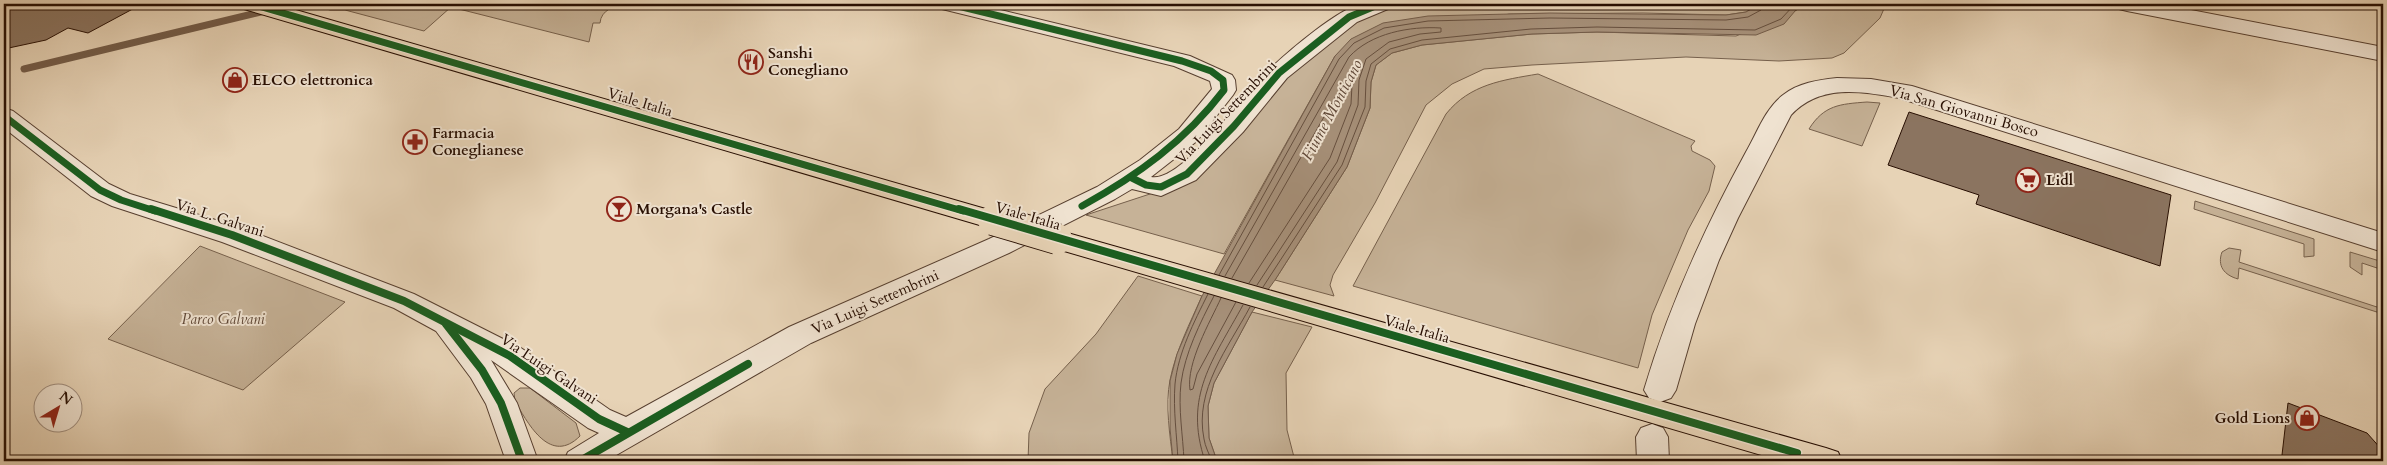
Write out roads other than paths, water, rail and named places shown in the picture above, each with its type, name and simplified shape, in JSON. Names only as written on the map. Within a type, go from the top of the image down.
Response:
[{"type":"main road","name":"Viale Italia","points":[[255,5],[1152,267],[1826,461]]},
{"type":"street","points":[[950,4],[1182,61],[1218,76],[1223,80],[1224,90],[1188,135],[1132,178]]},
{"type":"street","name":"Via Luigi Settembrini","points":[[580,461],[627,432],[800,335],[1008,242],[1082,206],[1132,178],[1146,185],[1161,187],[1186,174],[1234,126],[1279,73],[1349,17],[1380,4]]},
{"type":"street","points":[[2127,4],[2383,54]]},
{"type":"street","name":"Via San Giovanni Bosco","points":[[1660,390],[1672,341],[1698,273],[1724,217],[1780,112],[1792,98],[1810,90],[1852,85],[1903,91],[2383,243]]},
{"type":"street","name":"Via L. Galvani","points":[[4,116],[20,126],[85,180],[107,193],[338,275],[442,320]]},
{"type":"street","points":[[442,320],[482,370],[501,403],[522,461]]},
{"type":"street","name":"Via Luigi Galvani","points":[[442,320],[510,356],[591,414],[627,432]]},
{"type":"water","name":"Fiume Monticano","points":[[1760,4],[1801,4],[1784,24],[1756,35],[1597,32],[1532,34],[1422,45],[1392,53],[1376,65],[1371,82],[1370,108],[1347,167],[1275,280],[1252,312],[1214,383],[1208,406],[1209,438],[1217,461],[1173,461],[1170,428],[1170,381],[1177,354],[1202,296],[1335,56],[1351,39],[1383,23],[1428,16],[1550,13],[1726,15],[1746,12]]},
{"type":"waterway","points":[[24,69],[294,4]]},
{"type":"place","name":"Sanshi Conegliano","points":[[751,62]]},
{"type":"place","name":"ELCO elettronica","points":[[235,80]]},
{"type":"place","name":"Farmacia Coneglianese","points":[[415,142]]},
{"type":"place","name":"Lidl","points":[[2028,180]]},
{"type":"place","name":"Morgana's Castle","points":[[619,209]]},
{"type":"place","name":"Gold Lions","points":[[2307,418]]},
{"type":"park label","name":"Parco Galvani","points":[[223,319]]}]
